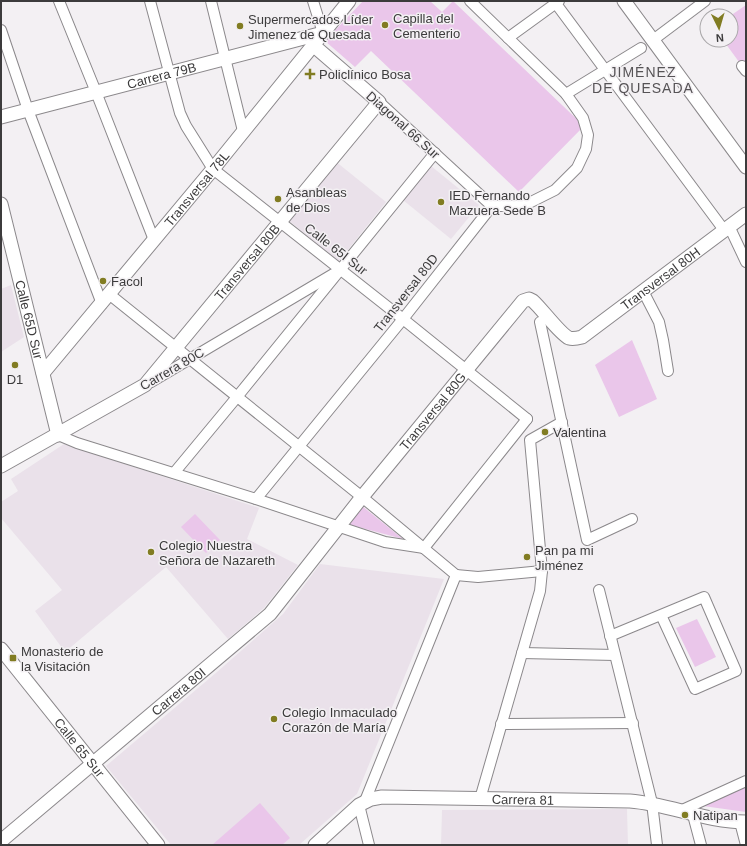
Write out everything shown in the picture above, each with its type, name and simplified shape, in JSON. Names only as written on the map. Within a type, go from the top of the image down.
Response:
[{"type":"street","points":[[59,1],[154,240]]},
{"type":"street","name":"Calle 65I Sur","points":[[150,1],[168,73],[180,113],[186,126],[213,169],[341,269],[527,419]]},
{"type":"street","points":[[211,1],[243,131]]},
{"type":"street","points":[[313,1],[323,33]]},
{"type":"street","name":"Transversal 78L","points":[[43,374],[213,169],[348,1]]},
{"type":"street","points":[[470,1],[566,94],[583,118],[588,135],[586,149],[577,168],[555,190],[529,203],[516,206],[492,206]]},
{"type":"street","points":[[624,1],[746,167]]},
{"type":"street","points":[[653,40],[705,1]]},
{"type":"street","points":[[508,38],[556,2],[605,70],[727,228],[746,262]]},
{"type":"street","points":[[1,30],[28,110],[105,299],[190,359],[362,497],[456,575],[478,577],[542,571]]},
{"type":"street","name":"Carrera 79B","points":[[1,117],[323,33]]},
{"type":"street","name":"Diagonal 66 Sur","points":[[313,45],[379,102],[492,206]]},
{"type":"street","points":[[566,94],[641,48]]},
{"type":"street","name":"Transversal 80B","points":[[146,385],[379,102]]},
{"type":"street","points":[[174,473],[434,153]]},
{"type":"street","name":"Calle 65D Sur","points":[[1,204],[58,435]]},
{"type":"street","name":"Transversal 80D","points":[[256,499],[300,447],[492,206]]},
{"type":"street","name":"Transversal 80H","points":[[529,299],[536,303],[566,335],[573,338],[582,337],[746,214]]},
{"type":"street","name":"Carrera 80C","points":[[1,466],[146,385],[341,269]]},
{"type":"street","points":[[643,291],[659,322],[668,370]]},
{"type":"street","name":"Transversal 80G","points":[[339,526],[523,301],[529,299]]},
{"type":"street","points":[[540,322],[587,540],[632,519]]},
{"type":"street","points":[[480,799],[540,591],[542,571],[527,419]]},
{"type":"street","points":[[424,548],[527,419]]},
{"type":"street","points":[[530,440],[562,422]]},
{"type":"street","points":[[58,435],[77,443],[256,499],[385,542],[424,548]]},
{"type":"street","name":"Carrera 80I","points":[[1,841],[270,614],[339,526]]},
{"type":"street","points":[[315,845],[362,803],[456,575]]},
{"type":"street","points":[[599,590],[652,803],[657,845]]},
{"type":"street","points":[[610,636],[704,597],[736,671],[695,689],[661,615]]},
{"type":"street","name":"Calle 65 Sur","points":[[1,649],[93,763],[154,844]]},
{"type":"street","points":[[522,653],[615,655]]},
{"type":"street","points":[[501,724],[633,723]]},
{"type":"street","points":[[680,812],[746,781]]},
{"type":"street","name":"Carrera 81","points":[[362,803],[382,797],[630,801],[652,803],[693,815],[720,820],[743,822]]},
{"type":"street","points":[[362,803],[369,845]]},
{"type":"street","points":[[693,815],[701,845]]},
{"type":"street","points":[[743,822],[746,845]]},
{"type":"shaded area","points":[[363,1],[430,1],[442,12],[453,1],[584,126],[519,192],[371,51],[355,67],[325,41]]},
{"type":"shaded area","points":[[746,5],[746,63],[742,66],[729,48],[739,48],[739,10]]},
{"type":"shaded area","points":[[335,161],[386,202],[339,261],[288,220]]},
{"type":"shaded area","name":"IED Fernando Mazuera Sede B","points":[[431,166],[479,205],[451,239],[403,200]]},
{"type":"shaded area","points":[[11,285],[24,337],[1,352],[1,289]]},
{"type":"shaded area","points":[[632,340],[657,399],[619,417],[595,365]]},
{"type":"shaded area","name":"Colegio Nuestra Señora de Nazareth","points":[[64,444],[259,508],[247,539],[298,565],[264,608],[228,639],[166,567],[65,652],[35,611],[62,590],[1,518],[1,502],[18,491],[11,479]]},
{"type":"shaded area","points":[[362,506],[403,539],[347,524]]},
{"type":"shaded area","points":[[195,514],[220,540],[206,553],[181,527]]},
{"type":"shaded area","name":"Colegio Inmaculado Corazón de María","points":[[320,564],[444,579],[357,794],[299,845],[171,845],[106,766],[283,614]]},
{"type":"shaded area","points":[[697,619],[716,657],[695,667],[676,628]]},
{"type":"shaded area","points":[[746,787],[746,812],[703,806]]},
{"type":"shaded area","points":[[260,803],[290,838],[282,845],[212,845]]},
{"type":"shaded area","points":[[627,809],[628,845],[441,845],[442,810]]},
{"type":"place","name":"Capilla del Cementerio","points":[[385,25]]},
{"type":"place","name":"Supermercados Líder Jimenez de Quesada","points":[[240,26]]},
{"type":"place","name":"Policlínico Bosa","points":[[310,74]]},
{"type":"place","name":"Asanbleas de Dios","points":[[278,199]]},
{"type":"place","name":"IED Fernando Mazuera Sede B","points":[[441,202]]},
{"type":"place","name":"Facol","points":[[103,281]]},
{"type":"place","name":"D1","points":[[15,365]]},
{"type":"place","name":"Valentina","points":[[545,432]]},
{"type":"place","name":"Colegio Nuestra Señora de Nazareth","points":[[151,552]]},
{"type":"place","name":"Pan pa mi Jiménez","points":[[527,557]]},
{"type":"place","name":"Monasterio de la Visitación","points":[[13,658]]},
{"type":"place","name":"Colegio Inmaculado Corazón de María","points":[[274,719]]},
{"type":"place","name":"Natipan","points":[[685,815]]},
{"type":"district","name":"JIMÉNEZ DE QUESADA","points":[[643,80]]}]
